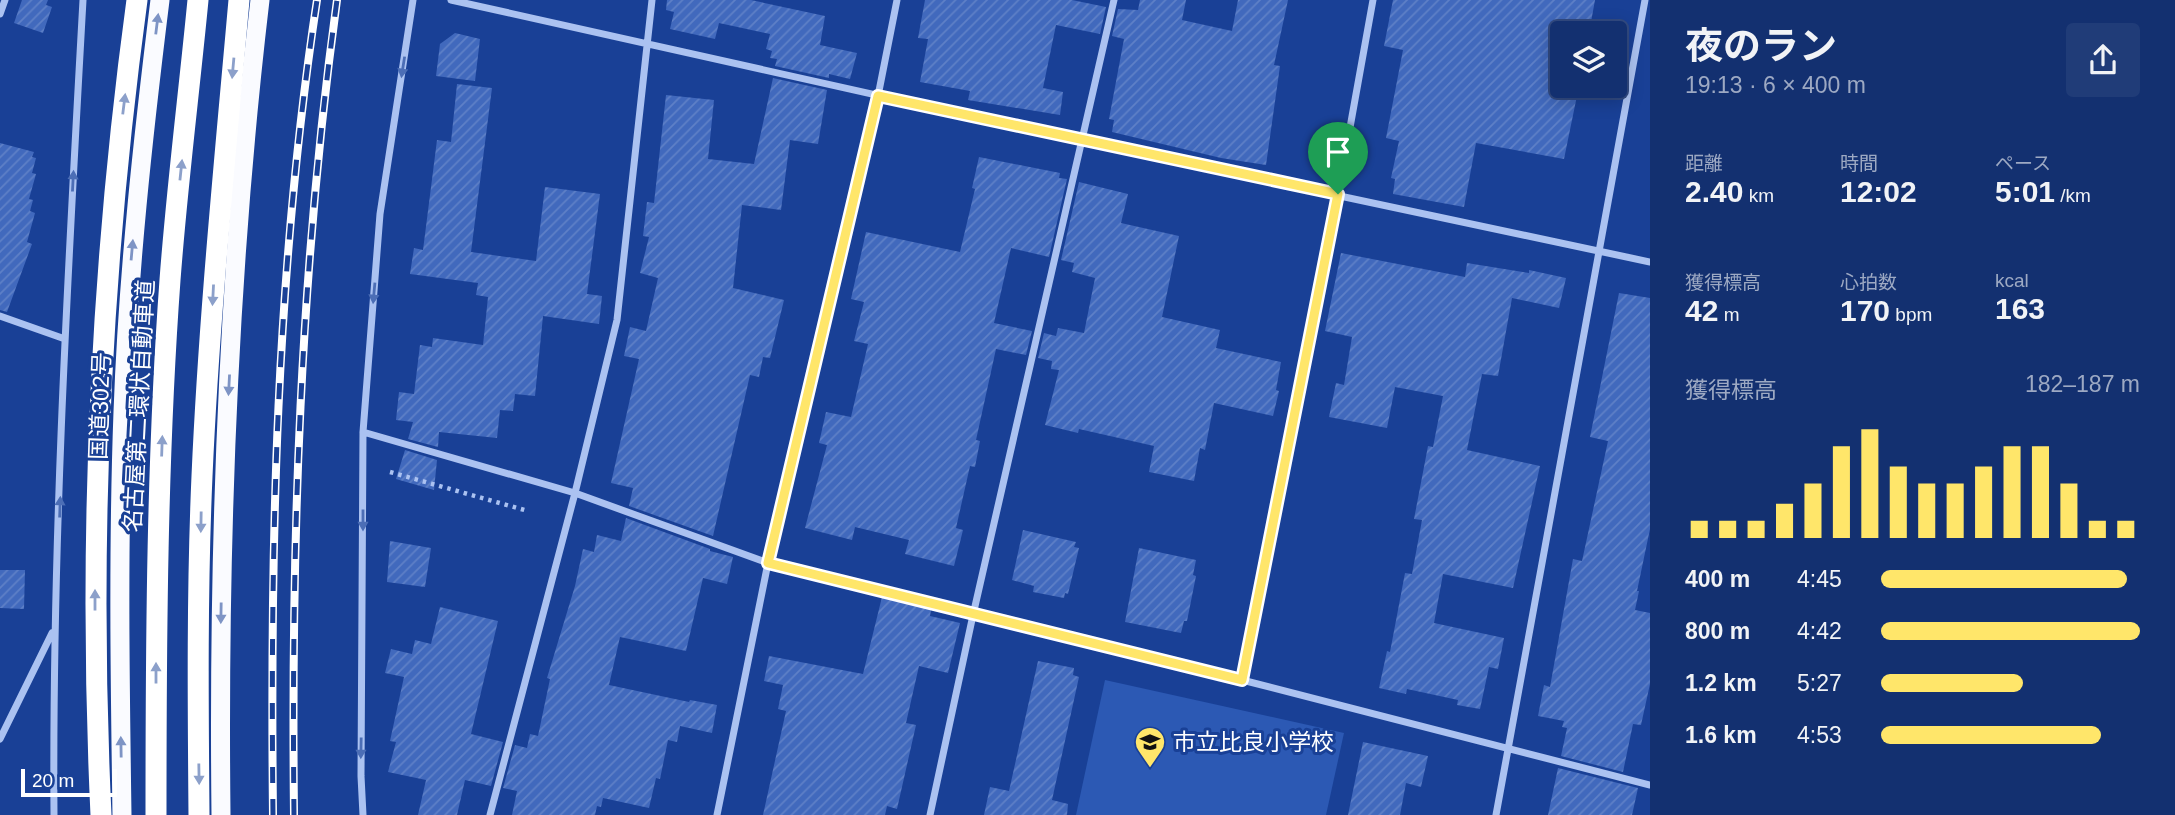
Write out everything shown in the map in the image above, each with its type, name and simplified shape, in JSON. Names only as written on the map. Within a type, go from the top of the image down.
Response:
[{"type":"highway","points":[[101,815],[96,708],[97,471],[112,204],[137,0]]},
{"type":"highway","name":"国道302号","points":[[122,815],[120,564],[123,411],[133,244],[160,0]]},
{"type":"highway","name":"名古屋第二環状自動車道","points":[[156,815],[156,654],[170,280],[198,0]]},
{"type":"highway","points":[[199,815],[198,682],[202,477],[214,272],[239,0]]},
{"type":"highway","points":[[221,815],[222,552],[228,394],[247,106],[260,0]]},
{"type":"street","points":[[0,14],[5,0]]},
{"type":"street","points":[[54,815],[54,629],[65,339],[83,0]]},
{"type":"street","points":[[363,815],[363,432],[380,214],[413,0]]},
{"type":"street","points":[[451,0],[1082,141],[1650,262]]},
{"type":"street","points":[[490,815],[575,493],[617,320],[652,0]]},
{"type":"street","points":[[717,815],[768,563],[878,96],[897,0]]},
{"type":"street","points":[[930,815],[973,615],[1114,0]]},
{"type":"street","points":[[1242,680],[1338,194],[1373,0]]},
{"type":"street","points":[[1496,815],[1645,0]]},
{"type":"street","points":[[0,316],[65,339]]},
{"type":"street","points":[[363,432],[575,493],[768,563],[1242,680],[1650,785]]},
{"type":"street","points":[[0,739],[4,719],[54,629]]},
{"type":"path","points":[[390,472],[528,511]]},
{"type":"shaded area","points":[[1105,680],[1344,733],[1326,815],[1076,815]]},
{"type":"building","points":[[22,0],[48,0],[46,5],[52,7],[43,33],[14,23]]},
{"type":"building","points":[[667,0],[751,0],[825,16],[820,45],[857,53],[850,79],[829,74],[829,78],[775,66],[777,59],[770,58],[772,51],[766,49],[770,34],[719,23],[715,39],[670,29],[674,12],[666,10]]},
{"type":"building","points":[[925,0],[1072,0],[1106,7],[1100,34],[1056,25],[1043,88],[1063,92],[1060,115],[968,100],[970,91],[920,82],[928,39],[918,38]]},
{"type":"building","points":[[1140,0],[1186,0],[1182,20],[1232,31],[1238,0],[1288,0],[1274,65],[1280,66],[1266,165],[1221,158],[1112,132],[1114,120],[1109,119],[1124,39],[1112,36],[1118,9],[1138,10]]},
{"type":"building","points":[[1393,0],[1595,0],[1591,21],[1550,21],[1550,98],[1577,98],[1564,159],[1476,143],[1464,207],[1393,194],[1395,179],[1391,178],[1399,141],[1386,138],[1403,50],[1384,46]]},
{"type":"building","points":[[455,33],[480,39],[475,81],[436,76],[440,44]]},
{"type":"building","points":[[773,78],[827,90],[818,144],[790,140],[781,210],[742,205],[733,288],[784,300],[770,358],[763,357],[759,377],[750,375],[713,536],[629,506],[633,488],[611,483],[639,359],[624,356],[630,327],[646,331],[658,278],[640,273],[649,237],[643,236],[647,202],[654,203],[666,95],[714,100],[708,159],[754,164]]},
{"type":"building","points":[[457,84],[492,88],[471,252],[536,261],[545,187],[600,194],[587,294],[602,296],[599,324],[543,316],[535,396],[515,394],[513,411],[500,410],[497,438],[439,432],[438,447],[408,439],[413,422],[396,420],[399,392],[414,394],[420,345],[432,347],[433,338],[483,345],[488,297],[476,295],[478,283],[410,274],[414,248],[423,250],[437,140],[451,142]]},
{"type":"building","points":[[0,143],[34,152],[32,157],[36,158],[32,173],[36,174],[29,199],[33,200],[30,211],[35,213],[27,242],[32,244],[7,312],[0,310]]},
{"type":"building","points":[[979,157],[1060,173],[1059,178],[1067,179],[1049,257],[1011,248],[994,323],[1032,331],[1026,355],[996,349],[976,440],[980,441],[975,467],[970,466],[956,528],[963,530],[954,566],[905,554],[909,540],[855,527],[852,540],[805,528],[827,445],[819,443],[826,412],[851,417],[868,344],[854,341],[864,302],[851,299],[866,232],[960,252],[975,189],[972,188]]},
{"type":"building","points":[[1079,182],[1128,194],[1121,223],[1179,236],[1162,317],[1220,330],[1216,348],[1281,362],[1276,390],[1279,391],[1273,416],[1214,403],[1205,450],[1200,448],[1194,481],[1149,472],[1154,446],[1079,429],[1078,433],[1045,425],[1059,370],[1051,369],[1052,361],[1038,358],[1044,333],[1056,336],[1058,328],[1084,333],[1095,278],[1072,272],[1074,263],[1061,260]]},
{"type":"building","points":[[1341,253],[1465,277],[1467,263],[1529,273],[1529,270],[1566,278],[1559,308],[1512,298],[1498,376],[1482,374],[1467,450],[1540,466],[1513,588],[1443,574],[1434,623],[1504,638],[1498,669],[1489,667],[1480,709],[1457,705],[1458,700],[1407,689],[1406,694],[1379,688],[1387,651],[1390,652],[1405,573],[1412,574],[1422,520],[1414,519],[1428,446],[1433,447],[1443,396],[1395,387],[1387,428],[1329,417],[1336,383],[1344,385],[1352,337],[1325,331]]},
{"type":"building","points":[[1619,293],[1650,298],[1650,529],[1635,610],[1650,613],[1650,684],[1641,725],[1633,724],[1623,772],[1561,756],[1567,728],[1562,727],[1564,721],[1538,716],[1544,685],[1550,687],[1573,559],[1582,561],[1608,441],[1590,437]]},
{"type":"building","points":[[405,450],[437,460],[434,490],[396,479]]},
{"type":"building","points":[[626,518],[710,551],[733,557],[727,584],[703,578],[686,651],[620,637],[609,685],[689,702],[717,705],[712,733],[680,726],[677,742],[668,740],[660,779],[656,778],[649,808],[603,798],[595,815],[512,815],[517,791],[503,788],[515,745],[527,748],[530,734],[538,736],[550,679],[547,678],[575,586],[583,549],[594,552],[597,535],[621,541]]},
{"type":"building","points":[[1023,530],[1076,542],[1074,547],[1079,548],[1068,594],[1065,593],[1064,598],[1033,592],[1034,586],[1012,580]]},
{"type":"building","points":[[390,541],[431,548],[425,587],[387,582]]},
{"type":"building","points":[[1139,548],[1196,560],[1193,575],[1196,576],[1187,621],[1184,621],[1181,633],[1125,622]]},
{"type":"building","points":[[0,570],[25,570],[24,609],[0,608]]},
{"type":"building","points":[[882,597],[931,610],[930,616],[960,623],[948,673],[919,666],[906,723],[916,725],[897,809],[887,806],[885,815],[763,815],[786,711],[778,709],[783,685],[764,681],[769,656],[863,674]]},
{"type":"building","points":[[440,607],[498,621],[471,734],[503,742],[491,786],[465,780],[457,815],[418,815],[426,780],[388,772],[396,742],[390,741],[404,677],[385,673],[391,649],[412,654],[415,640],[431,644]]},
{"type":"building","points":[[1038,661],[1074,668],[1073,675],[1079,677],[1052,800],[1068,804],[1067,815],[984,815],[990,787],[1009,791]]},
{"type":"building","points":[[1363,742],[1428,756],[1421,787],[1406,783],[1400,815],[1348,815]]},
{"type":"building","points":[[1558,768],[1638,788],[1632,815],[1548,815]]},
{"type":"railway","points":[[273,815],[273,611],[278,406],[292,203],[317,0]]},
{"type":"railway","points":[[294,815],[294,611],[300,407],[314,203],[337,0]]},
{"type":"place","name":"市立比良小学校","points":[[1150,769]]},
{"type":"route","points":[[878,96],[1338,194],[1242,680],[768,563],[878,96]]}]
